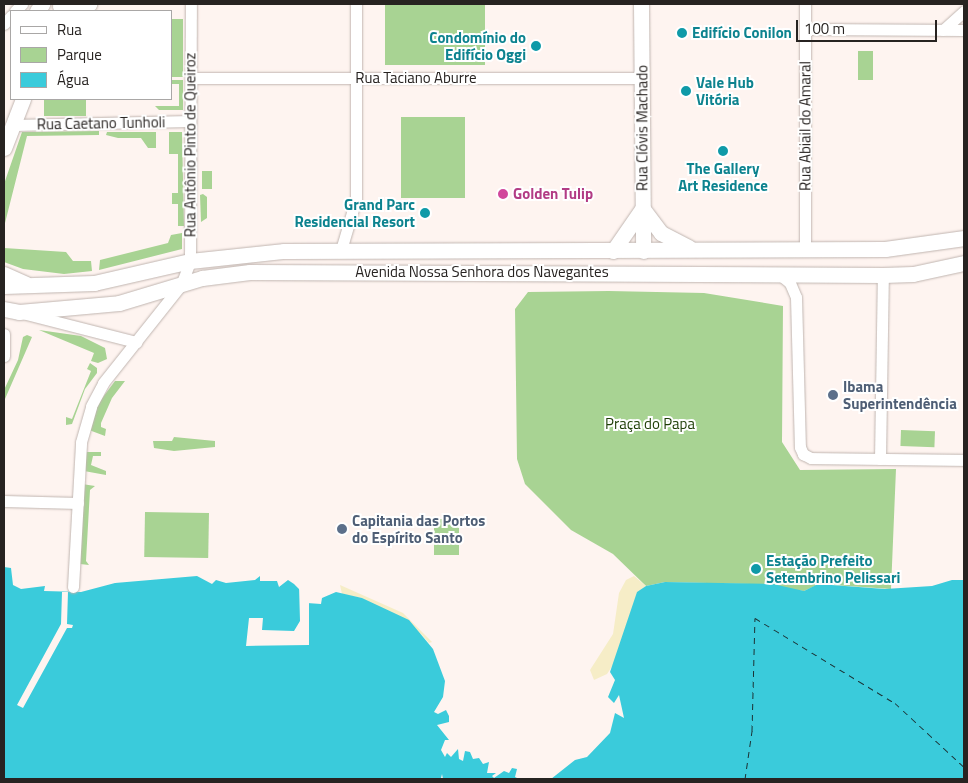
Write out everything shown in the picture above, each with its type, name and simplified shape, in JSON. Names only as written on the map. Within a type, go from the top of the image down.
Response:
[{"type":"main road","points":[[78,10],[89,4]]},
{"type":"main road","name":"Rua Clóvis Machado","points":[[641,4],[643,251]]},
{"type":"main road","points":[[7,137],[22,100]]},
{"type":"main road","points":[[613,251],[643,207],[650,221],[669,239],[696,249]]},
{"type":"main road","name":"Avenida Nossa Senhora dos Navegantes","points":[[32,287],[94,282],[190,261],[239,253],[341,250],[643,251],[805,248],[885,249],[964,238]]},
{"type":"main road","points":[[564,271],[620,263],[643,251]]},
{"type":"main road","name":"Avenida Nossa Senhora dos Navegantes","points":[[4,309],[19,312],[119,303],[221,274],[250,272],[564,271],[883,275],[912,274],[964,263]]},
{"type":"main road","points":[[4,274],[32,287]]},
{"type":"main road","points":[[4,286],[32,287]]},
{"type":"street","name":"Rua Antônio Pinto de Queiroz","points":[[73,587],[82,430],[91,406],[103,383],[181,285],[190,261],[191,4]]},
{"type":"street","points":[[341,250],[356,199],[358,78],[356,4]]},
{"type":"street","name":"Rua Abiail do Amaral","points":[[805,4],[805,248]]},
{"type":"street","points":[[941,30],[964,11]]},
{"type":"street","points":[[805,29],[964,30]]},
{"type":"street","name":"Rua Taciano Aburre","points":[[190,78],[642,78]]},
{"type":"street","name":"Rua Caetano Tunholi","points":[[7,137],[190,120]]},
{"type":"street","points":[[779,274],[790,283],[796,297],[799,442],[803,454],[811,458],[964,460]]},
{"type":"street","points":[[880,459],[883,275]]},
{"type":"street","points":[[19,312],[136,342]]},
{"type":"street","points":[[4,334],[4,356]]},
{"type":"street","points":[[4,502],[78,503]]},
{"type":"green space","points":[[385,4],[485,4],[485,65],[385,65]]},
{"type":"green space","points":[[172,19],[183,19],[183,77],[172,77]]},
{"type":"green space","points":[[858,51],[873,51],[873,80],[858,80]]},
{"type":"green space","points":[[172,80],[183,80],[183,110],[159,110],[155,106],[179,106],[179,84],[172,84]]},
{"type":"green space","points":[[44,100],[86,100],[86,116],[44,116]]},
{"type":"green space","points":[[401,117],[465,117],[465,198],[401,198]]},
{"type":"green space","points":[[99,131],[99,135],[27,136],[4,227],[4,184],[22,132]]},
{"type":"green space","points":[[107,132],[156,132],[156,148],[148,148],[141,138],[118,138],[106,135]]},
{"type":"green space","points":[[169,132],[182,132],[184,226],[178,226],[178,204],[172,204],[172,193],[178,193],[178,154],[169,154]]},
{"type":"green space","points":[[202,171],[212,171],[212,189],[202,189]]},
{"type":"green space","points":[[203,194],[207,197],[207,218],[201,222],[200,195]]},
{"type":"green space","points":[[182,233],[182,249],[99,270],[100,260],[168,243],[171,235]]},
{"type":"green space","points":[[4,248],[66,252],[73,261],[91,261],[92,271],[64,274],[23,269],[4,262]]},
{"type":"green space","name":"Praça do Papa","points":[[528,292],[704,293],[783,306],[782,442],[800,470],[896,469],[891,589],[819,584],[804,591],[750,584],[665,582],[646,586],[613,554],[571,530],[525,484],[517,459],[515,309]]},
{"type":"green space","points":[[39,330],[81,336],[105,348],[107,359],[98,363],[91,361],[94,353]]},
{"type":"green space","points":[[27,335],[32,337],[5,399],[4,390],[18,360],[23,337]]},
{"type":"green space","points":[[90,363],[97,368],[97,373],[85,389],[72,424],[66,425],[66,417],[72,419],[91,371],[87,369]]},
{"type":"green space","points":[[115,381],[125,381],[112,398],[101,423],[101,427],[106,429],[105,436],[89,430],[97,405]]},
{"type":"green space","points":[[901,430],[935,431],[934,447],[900,446]]},
{"type":"green space","points":[[174,437],[215,441],[215,447],[174,451],[154,448],[153,441],[172,441]]},
{"type":"green space","points":[[85,452],[101,452],[101,456],[93,456],[91,465],[106,471],[106,475],[84,471]]},
{"type":"green space","points":[[82,484],[95,486],[90,490],[86,561],[89,565],[80,564]]},
{"type":"green space","points":[[145,512],[209,513],[208,558],[144,557]]},
{"type":"green space","points":[[434,519],[459,519],[459,555],[434,555]]},
{"type":"sand","points":[[634,576],[646,586],[637,593],[615,662],[607,674],[594,680],[590,670],[613,634],[619,593],[626,580]]},
{"type":"sand","points":[[340,585],[403,613],[432,642],[429,643],[421,634],[362,598],[342,594]]},
{"type":"water","points":[[4,567],[11,568],[13,585],[21,589],[45,586],[44,591],[81,592],[115,583],[197,576],[212,584],[216,580],[226,583],[255,580],[260,576],[260,581],[277,581],[279,587],[288,580],[308,598],[307,603],[321,604],[322,598],[336,592],[362,598],[409,620],[433,649],[445,681],[443,697],[434,712],[438,714],[446,710],[449,716],[449,722],[437,725],[449,740],[445,740],[441,750],[445,757],[447,753],[451,757],[458,749],[459,759],[463,761],[465,751],[470,752],[473,759],[479,758],[483,764],[489,762],[487,773],[496,773],[492,776],[494,778],[504,771],[509,773],[512,768],[517,769],[515,777],[519,779],[443,779],[442,774],[441,778],[434,779],[4,779]]},
{"type":"water","points":[[952,580],[964,580],[964,779],[551,779],[575,760],[587,757],[610,733],[615,713],[624,718],[619,695],[614,703],[608,697],[615,680],[610,672],[637,592],[646,586],[665,582],[773,584],[804,591],[818,584],[885,589],[932,586]]},
{"type":"pier","points":[[299,585],[309,596],[309,645],[246,646],[249,618],[263,618],[262,630],[294,631],[300,621]]},
{"type":"pier","points":[[62,592],[68,592],[67,624],[73,625],[72,628],[67,628],[23,708],[17,705],[61,624]]},
{"type":"ferry route","points":[[745,779],[752,731],[755,618],[895,703],[964,767]]},
{"type":"place","name":"Edifício Conilon","points":[[682,33]]},
{"type":"place","name":"Condomínio do Edifício Oggi","points":[[536,46]]},
{"type":"place","name":"Vale Hub Vitória","points":[[686,91]]},
{"type":"place","name":"The Gallery Art Residence","points":[[723,151]]},
{"type":"place","name":"Golden Tulip","points":[[503,194]]},
{"type":"place","name":"Grand Parc Residencial Resort","points":[[425,213]]},
{"type":"place","name":"Ibama Superintendência","points":[[833,395]]},
{"type":"place","name":"Capitania das Portos do Espírito Santo","points":[[342,529]]},
{"type":"place","name":"Estação Prefeito Setembrino Pelissari","points":[[756,569]]}]
